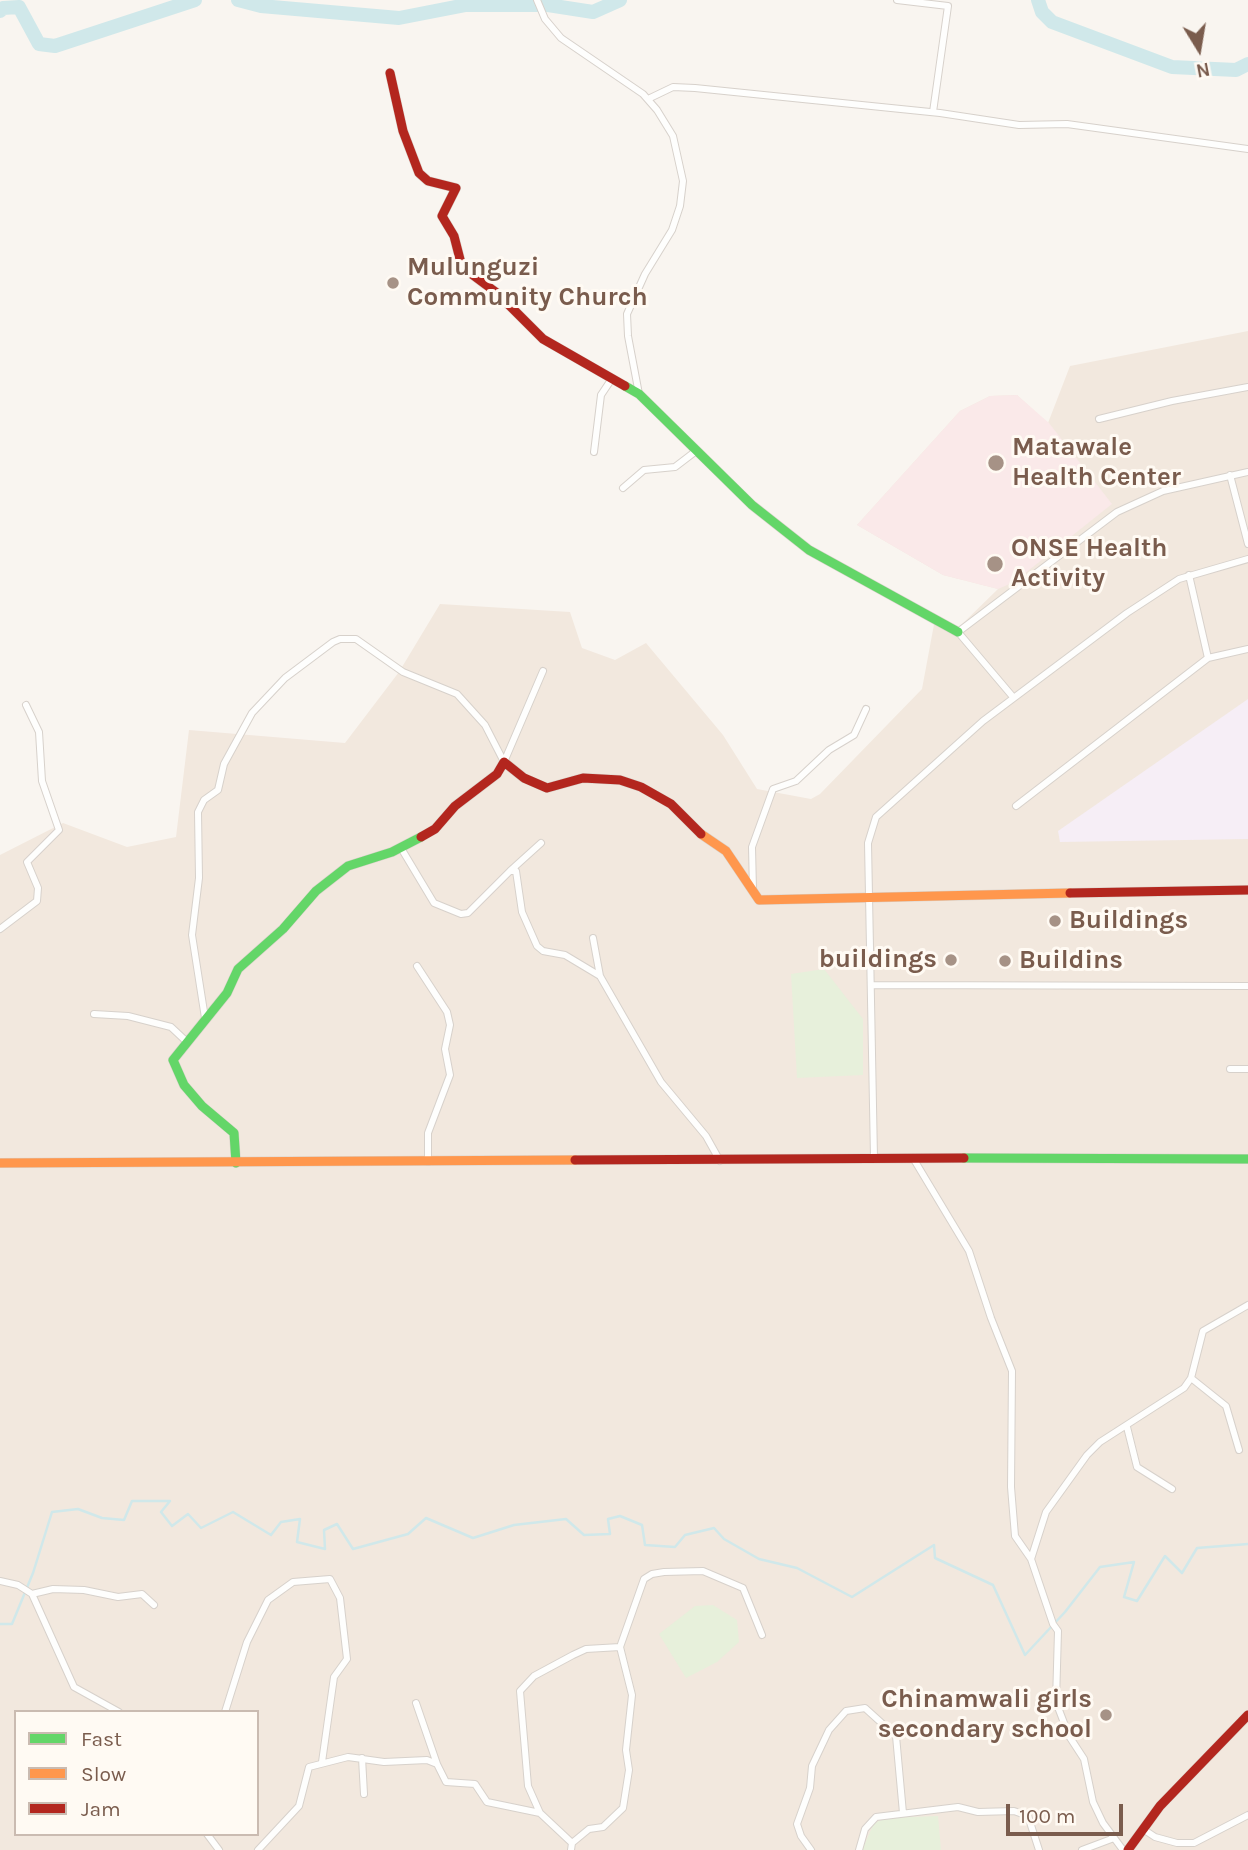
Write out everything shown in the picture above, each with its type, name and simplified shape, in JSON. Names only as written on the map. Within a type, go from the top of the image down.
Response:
[{"type":"main road","points":[[390,73],[403,131],[419,173],[428,181],[446,183],[456,188],[442,216],[454,236],[462,267],[509,303],[543,339],[639,394],[752,505],[809,550],[958,632]]},
{"type":"main road","points":[[236,1163],[234,1132],[202,1106],[173,1067],[173,1060],[227,993],[238,969],[283,929],[316,891],[348,866],[401,848],[435,829],[464,798],[497,774],[504,762],[524,778],[547,788],[583,778],[620,780],[640,787],[671,804],[710,843],[726,851],[759,900],[1248,890]]},
{"type":"main road","points":[[0,1163],[720,1161],[874,1158],[1248,1159]]},
{"type":"main road","points":[[1125,1850],[1216,1745],[1248,1715]]},
{"type":"street","points":[[537,0],[545,19],[561,38],[648,99],[673,136],[682,181],[680,206],[672,230],[645,274],[627,314],[628,336],[639,394]]},
{"type":"street","points":[[897,0],[948,6],[933,112]]},
{"type":"street","points":[[648,99],[673,87],[695,88],[933,112],[1019,125],[1067,124],[1248,149]]},
{"type":"street","points":[[594,452],[601,396],[611,380]]},
{"type":"street","points":[[1099,419],[1172,401],[1248,387]]},
{"type":"street","points":[[623,488],[644,470],[674,467],[696,451]]},
{"type":"street","points":[[1013,697],[958,632],[1117,512],[1163,492],[1248,472]]},
{"type":"street","points":[[1230,475],[1248,544]]},
{"type":"street","points":[[874,1158],[873,985],[868,843],[876,817],[1013,697],[1167,585],[1189,575],[1248,559]]},
{"type":"street","points":[[1189,575],[1208,658]]},
{"type":"street","points":[[205,1018],[192,935],[199,867],[198,812],[204,800],[218,790],[223,764],[251,713],[285,678],[333,642],[356,639],[403,672],[457,694],[485,725],[504,762]]},
{"type":"street","points":[[1016,806],[1208,658],[1248,649]]},
{"type":"street","points":[[504,762],[543,671]]},
{"type":"street","points":[[0,929],[37,901],[38,888],[27,862],[59,830],[40,773],[39,732],[26,705]]},
{"type":"street","points":[[753,891],[752,847],[773,789],[796,781],[829,750],[854,735],[866,709]]},
{"type":"street","points":[[401,848],[434,903],[461,914],[468,914],[541,843]]},
{"type":"street","points":[[510,871],[517,873],[522,912],[537,946],[543,951],[565,955],[600,976]]},
{"type":"street","points":[[593,938],[600,976],[661,1082],[706,1136],[720,1161]]},
{"type":"street","points":[[417,966],[447,1012],[450,1025],[445,1049],[450,1075],[428,1133],[428,1162]]},
{"type":"street","points":[[873,985],[1248,986]]},
{"type":"street","points":[[94,1014],[128,1016],[163,1025],[175,1030],[187,1042]]},
{"type":"street","points":[[1230,1069],[1248,1069]]},
{"type":"street","points":[[913,1158],[969,1251],[1012,1371],[1011,1487],[1016,1538],[1031,1559],[1053,1624],[1058,1631],[1056,1702],[1069,1736],[1083,1759],[1093,1802],[1114,1838],[1125,1850]]},
{"type":"street","points":[[1031,1559],[1046,1512],[1070,1476],[1100,1442],[1184,1388],[1191,1378],[1203,1331],[1248,1305]]},
{"type":"street","points":[[1191,1378],[1226,1406],[1239,1450]]},
{"type":"street","points":[[1126,1427],[1137,1467],[1172,1489]]},
{"type":"street","points":[[620,1647],[586,1649],[534,1676],[520,1690],[528,1786],[540,1813],[571,1847],[589,1829],[607,1825],[623,1808],[632,1695],[620,1647],[645,1579],[652,1574],[678,1571],[708,1572],[743,1588],[762,1635]]},
{"type":"street","points":[[226,1710],[247,1642],[268,1600],[293,1582],[330,1579],[340,1598],[346,1659],[334,1677],[321,1762]]},
{"type":"street","points":[[0,1581],[18,1585],[32,1594],[74,1687],[115,1710]]},
{"type":"street","points":[[32,1594],[53,1590],[84,1590],[118,1597],[142,1594],[154,1605]]},
{"type":"street","points":[[416,1703],[446,1782],[470,1782],[481,1791],[486,1802],[540,1813]]},
{"type":"street","points":[[811,1850],[801,1836],[797,1824],[810,1788],[812,1766],[829,1730],[846,1711],[865,1708],[896,1736],[902,1812]]},
{"type":"street","points":[[258,1850],[299,1806],[309,1767],[348,1756],[384,1762],[421,1759],[437,1764]]},
{"type":"street","points":[[362,1758],[365,1794]]},
{"type":"street","points":[[859,1850],[873,1818],[902,1812],[958,1807],[978,1812],[1022,1813],[1033,1823],[1038,1850]]},
{"type":"street","points":[[1143,1829],[1155,1837],[1177,1843],[1194,1843],[1248,1815]]},
{"type":"street","points":[[1082,1850],[1114,1838]]},
{"type":"shaded area","points":[[1248,331],[1248,1850],[0,1850],[0,855],[63,823],[127,847],[176,837],[189,730],[345,743],[399,672],[440,604],[570,612],[582,648],[615,660],[646,643],[723,735],[757,789],[811,799],[820,794],[922,689],[935,619],[957,629],[998,589],[943,575],[857,525],[960,411],[990,396],[1017,395],[1048,423],[1070,366]]},
{"type":"shaded area","name":"Matawale Health Center","points":[[1017,395],[1049,423],[1112,504],[1014,582],[998,589],[943,575],[857,525],[960,411],[990,396]]},
{"type":"shaded area","points":[[1248,699],[1248,839],[1060,842],[1058,831]]},
{"type":"green space","points":[[824,969],[863,1019],[863,1075],[797,1078],[791,974]]},
{"type":"green space","points":[[713,1605],[737,1620],[739,1642],[717,1662],[686,1678],[659,1634],[695,1606]]},
{"type":"green space","points":[[938,1816],[941,1850],[862,1850],[874,1823],[886,1818]]},
{"type":"waterway","points":[[0,11],[3,8],[19,7],[39,44],[55,46],[195,0]]},
{"type":"waterway","points":[[238,0],[261,6],[399,18],[466,5],[548,5],[593,12],[620,0]]},
{"type":"waterway","points":[[1038,0],[1042,12],[1052,22],[1172,67],[1236,70],[1248,64]]},
{"type":"waterway","points":[[0,1624],[12,1624],[33,1573],[52,1512],[78,1509],[102,1518],[124,1520],[132,1501],[170,1501],[161,1512],[172,1526],[188,1514],[201,1528],[233,1512],[271,1535],[281,1522],[300,1519],[297,1542],[325,1549],[324,1530],[337,1524],[353,1549],[408,1534],[426,1518],[473,1538],[514,1525],[566,1519],[584,1535],[610,1534],[608,1519],[620,1516],[642,1525],[645,1545],[675,1547],[685,1535],[714,1528],[724,1539],[759,1559],[797,1568],[852,1597],[934,1545],[935,1558],[993,1585],[1025,1655],[1065,1612],[1100,1567],[1134,1562],[1124,1597],[1137,1601],[1165,1556],[1182,1573],[1197,1548],[1248,1544]]},
{"type":"traffic: fast","points":[[625,386],[639,394],[752,505],[809,550],[958,632]]},
{"type":"traffic: fast","points":[[236,1163],[234,1133],[202,1106],[184,1085],[173,1060],[227,993],[238,969],[283,929],[316,891],[348,866],[392,852],[421,837]]},
{"type":"traffic: fast","points":[[964,1158],[1248,1159]]},
{"type":"traffic: slow","points":[[701,834],[726,851],[759,900],[1070,893]]},
{"type":"traffic: slow","points":[[0,1163],[575,1160]]},
{"type":"traffic: jam","points":[[390,73],[403,131],[419,173],[428,181],[456,188],[442,216],[454,236],[462,267],[497,293],[543,339],[625,386]]},
{"type":"traffic: jam","points":[[421,837],[435,829],[455,806],[497,774],[504,762],[524,778],[547,788],[583,778],[620,780],[641,787],[671,804],[701,834]]},
{"type":"traffic: jam","points":[[1070,893],[1248,890]]},
{"type":"traffic: jam","points":[[575,1160],[964,1158]]},
{"type":"traffic: jam","points":[[1128,1850],[1160,1806],[1248,1715]]},
{"type":"place","name":"Mulunguzi Community Church","points":[[393,283]]},
{"type":"place","name":"Matawale Health Center","points":[[996,463]]},
{"type":"place","name":"ONSE Health Activity","points":[[995,564]]},
{"type":"place","name":"Buildings","points":[[1055,921]]},
{"type":"place","name":"buildings","points":[[951,960]]},
{"type":"place","name":"Buildins","points":[[1005,961]]},
{"type":"place","name":"Chinamwali girls secondary school","points":[[1106,1715]]}]
